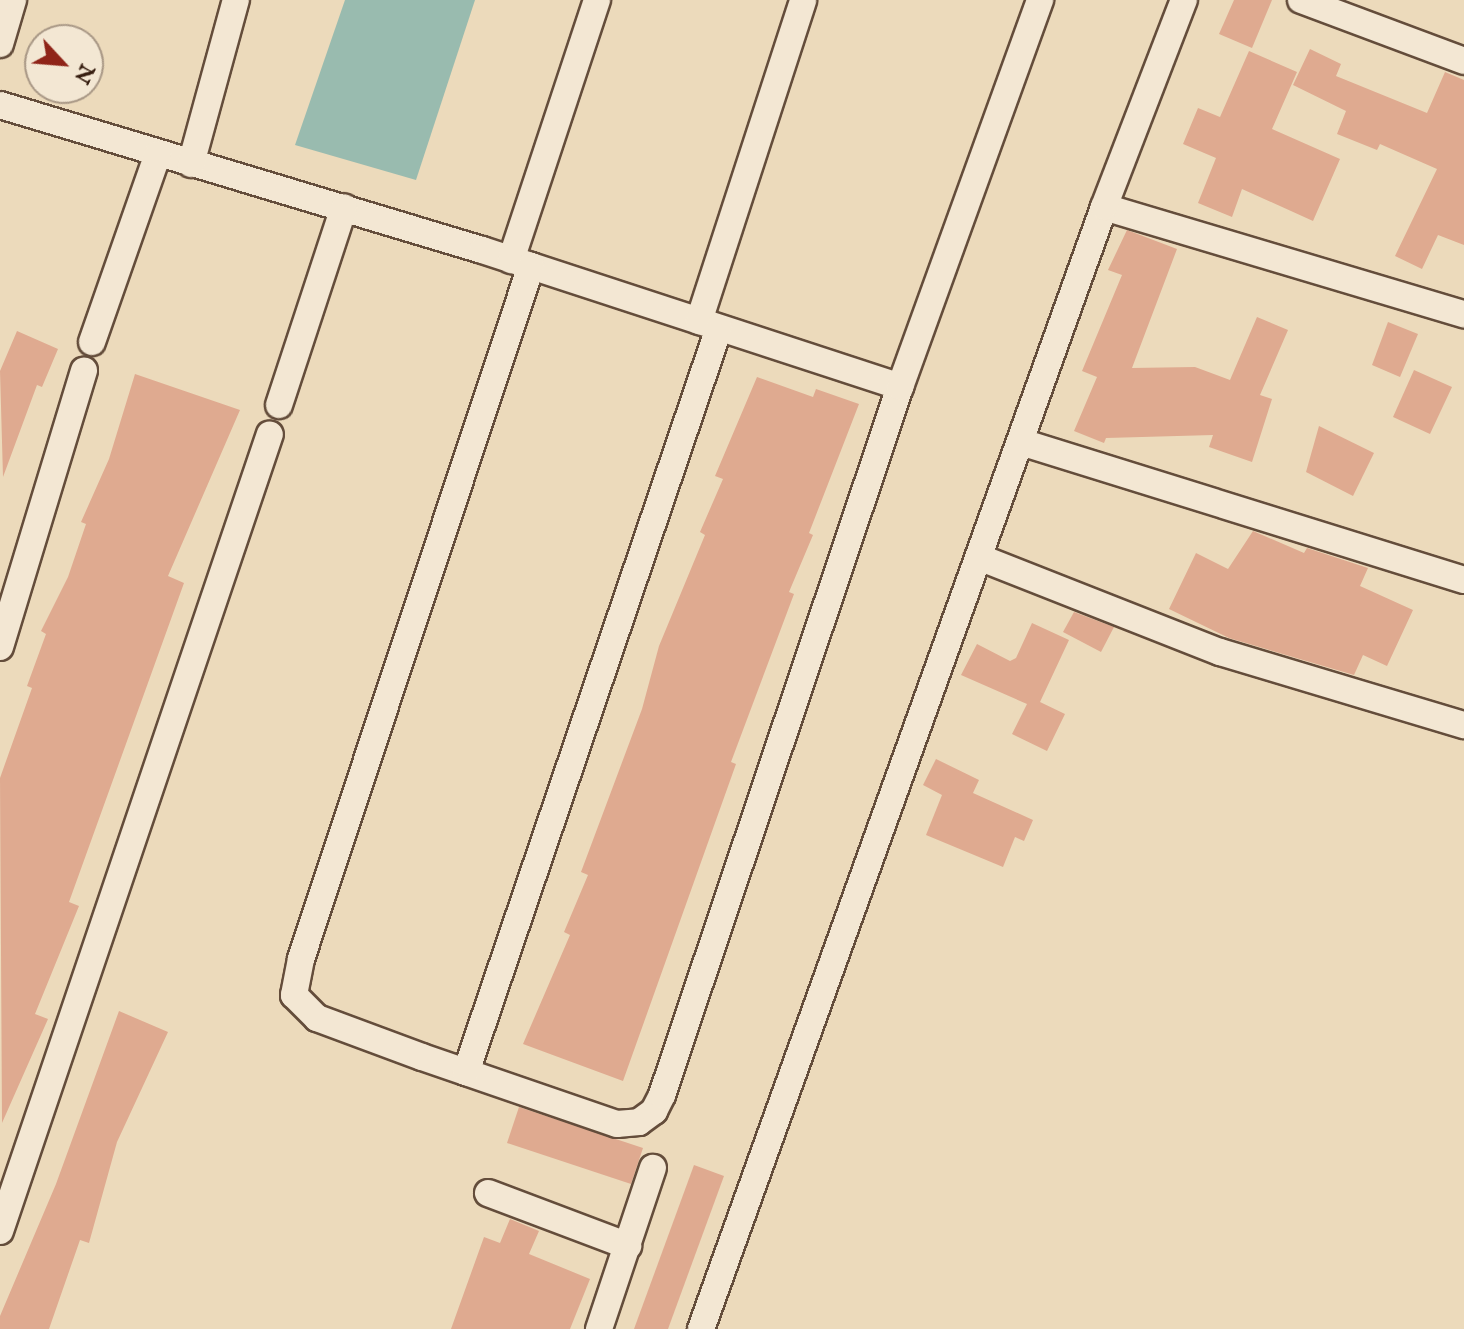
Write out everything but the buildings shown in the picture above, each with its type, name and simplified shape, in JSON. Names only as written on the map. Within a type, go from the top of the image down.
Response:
[{"type":"street","points":[[0,44],[13,0]]},
{"type":"street","points":[[191,164],[236,0]]},
{"type":"street","points":[[597,0],[521,263],[294,980],[294,995],[317,1018],[617,1124],[639,1122],[654,1111],[900,387],[1040,0]]},
{"type":"street","points":[[466,1072],[709,325],[803,0]]},
{"type":"street","points":[[701,1329],[981,558],[1104,207],[1184,0]]},
{"type":"street","points":[[1301,0],[1464,61]]},
{"type":"street","points":[[0,105],[344,207],[900,387]]},
{"type":"street","points":[[92,342],[158,154]]},
{"type":"street","points":[[279,405],[344,207]]},
{"type":"street","points":[[1104,207],[1464,314]]},
{"type":"street","points":[[0,647],[9,590],[84,370]]},
{"type":"street","points":[[0,1231],[270,434]]},
{"type":"street","points":[[1021,442],[1464,580]]},
{"type":"street","points":[[981,558],[1220,652],[1464,725]]},
{"type":"street","points":[[599,1329],[653,1168]]},
{"type":"street","points":[[488,1193],[628,1246]]},
{"type":"water","points":[[345,0],[475,0],[416,180],[295,145]]}]
